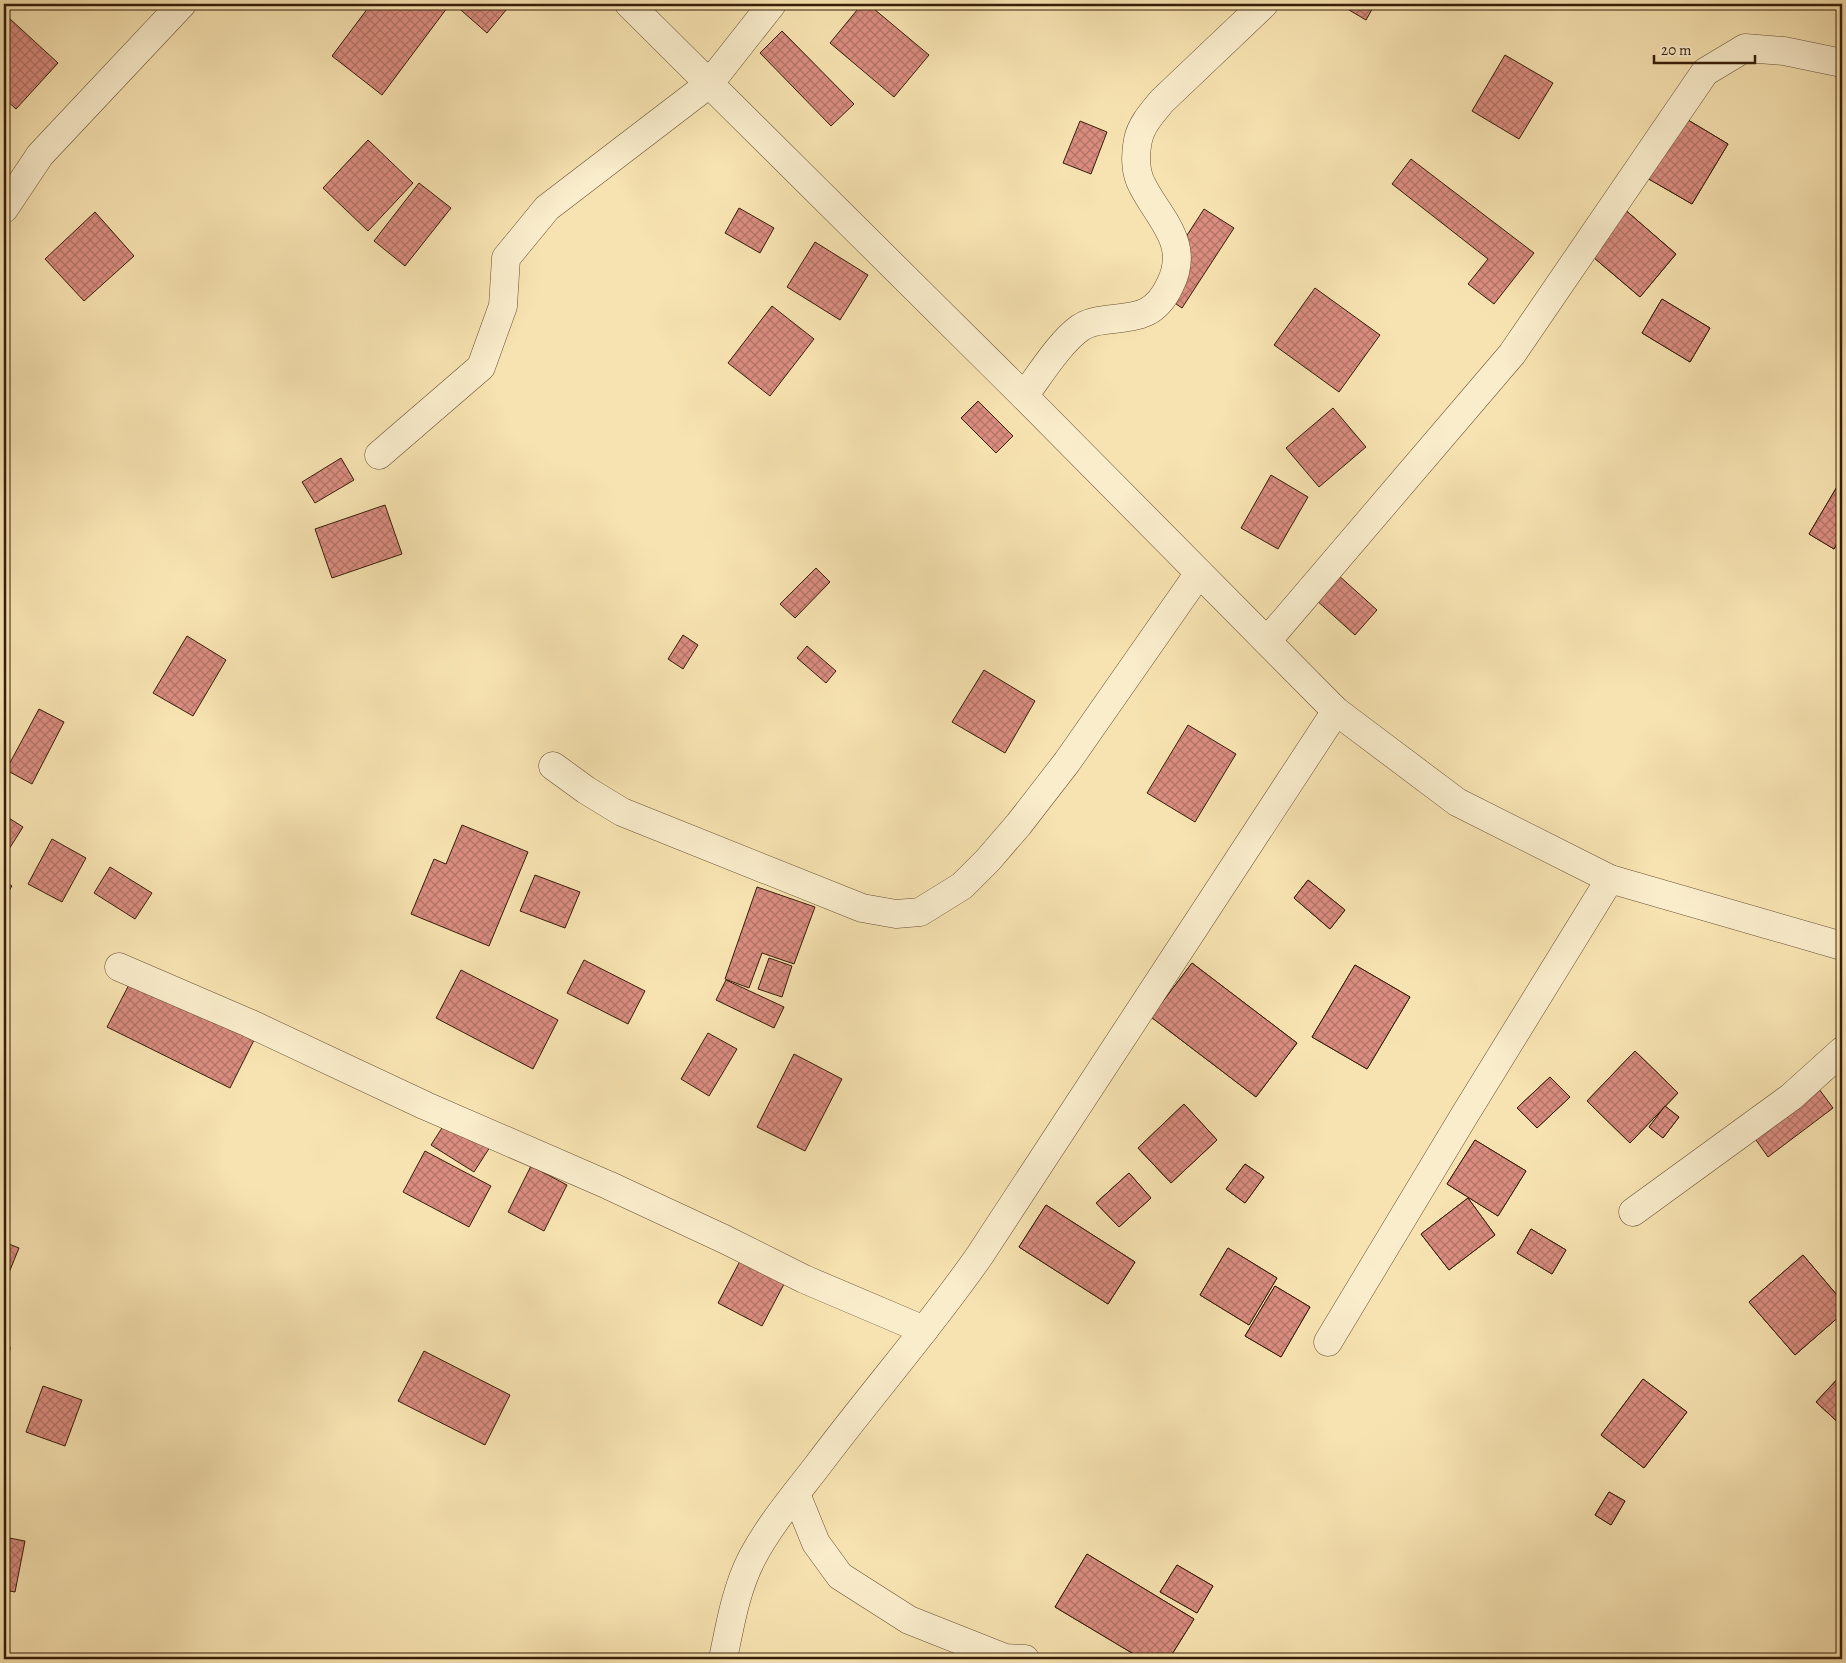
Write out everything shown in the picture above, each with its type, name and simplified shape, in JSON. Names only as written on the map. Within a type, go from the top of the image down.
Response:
[{"type":"street","points":[[4,209],[40,155],[182,4]]},
{"type":"street","points":[[629,4],[1024,396],[1336,711],[1457,802],[1610,879],[1842,946]]},
{"type":"street","points":[[379,455],[481,367],[503,306],[506,258],[547,208],[709,84],[772,4]]},
{"type":"street","points":[[1024,396],[1070,336],[1081,327],[1094,322],[1148,312],[1161,302],[1171,284],[1177,267],[1177,248],[1170,230],[1141,184],[1136,164],[1138,139],[1147,119],[1162,101],[1264,4]]},
{"type":"street","points":[[1266,642],[1512,354],[1705,72],[1745,48],[1784,51],[1842,63]]},
{"type":"street","points":[[553,766],[586,790],[622,812],[675,834],[862,908],[896,914],[920,912],[962,886],[988,860],[1019,824],[1067,762],[1199,573]]},
{"type":"street","points":[[723,1659],[736,1598],[752,1558],[774,1523],[980,1255],[1336,711]]},
{"type":"street","points":[[1328,1342],[1610,879]]},
{"type":"street","points":[[119,967],[249,1023],[426,1106],[608,1185],[804,1278],[924,1330]]},
{"type":"street","points":[[1633,1212],[1791,1097],[1842,1051]]},
{"type":"street","points":[[796,1494],[816,1543],[840,1576],[910,1620],[1005,1658],[1025,1659]]},
{"type":"building","points":[[371,4],[450,4],[382,95],[332,56]]},
{"type":"building","points":[[454,4],[511,4],[487,33]]},
{"type":"building","points":[[862,4],[868,4],[929,55],[894,97],[830,43]]},
{"type":"building","points":[[1339,4],[1375,4],[1366,20]]},
{"type":"building","points":[[9,18],[58,63],[16,109],[4,98],[4,24]]},
{"type":"building","points":[[782,31],[854,104],[831,126],[760,53]]},
{"type":"building","points":[[1505,55],[1553,83],[1519,139],[1472,111]]},
{"type":"building","points":[[1683,117],[1728,144],[1692,204],[1647,178]]},
{"type":"building","points":[[1683,117],[1728,144],[1692,204],[1647,178]]},
{"type":"building","points":[[1080,121],[1107,132],[1091,174],[1063,163]]},
{"type":"building","points":[[368,140],[413,183],[368,231],[323,188]]},
{"type":"building","points":[[1411,159],[1534,253],[1494,304],[1468,284],[1488,259],[1392,184]]},
{"type":"building","points":[[419,183],[451,208],[405,266],[374,241]]},
{"type":"building","points":[[739,208],[774,228],[760,253],[725,233]]},
{"type":"building","points":[[1623,208],[1676,254],[1640,297],[1586,251]]},
{"type":"building","points":[[1623,208],[1676,254],[1640,297],[1586,251]]},
{"type":"building","points":[[1204,209],[1234,228],[1182,308],[1153,288]]},
{"type":"building","points":[[95,212],[134,256],[84,301],[45,259]]},
{"type":"building","points":[[815,242],[868,275],[840,320],[787,287]]},
{"type":"building","points":[[1315,288],[1380,335],[1339,392],[1274,345]]},
{"type":"building","points":[[1662,299],[1710,328],[1690,362],[1642,333]]},
{"type":"building","points":[[1662,299],[1710,328],[1690,362],[1642,333]]},
{"type":"building","points":[[772,306],[814,339],[770,396],[728,363]]},
{"type":"building","points":[[978,401],[1013,436],[996,453],[961,418]]},
{"type":"building","points":[[1333,408],[1366,447],[1319,487],[1286,448]]},
{"type":"building","points":[[341,458],[354,480],[315,503],[302,482]]},
{"type":"building","points":[[1271,475],[1308,497],[1278,549],[1241,528]]},
{"type":"building","points":[[1838,485],[1842,488],[1842,535],[1834,549],[1809,534]]},
{"type":"building","points":[[1838,485],[1842,488],[1842,535],[1834,549],[1809,534]]},
{"type":"building","points":[[385,505],[402,554],[332,578],[315,529]]},
{"type":"building","points":[[816,568],[830,582],[795,618],[780,604]]},
{"type":"building","points":[[1337,574],[1377,610],[1355,635],[1315,599]]},
{"type":"building","points":[[683,635],[698,645],[683,669],[668,659]]},
{"type":"building","points":[[187,636],[226,660],[193,716],[153,693]]},
{"type":"building","points":[[807,646],[836,671],[826,683],[797,658]]},
{"type":"building","points":[[984,670],[1035,701],[1005,753],[952,722]]},
{"type":"building","points":[[39,709],[64,722],[32,784],[6,770]]},
{"type":"building","points":[[1188,725],[1236,754],[1195,822],[1147,793]]},
{"type":"building","points":[[4,815],[23,827],[4,857]]},
{"type":"building","points":[[462,825],[528,852],[489,946],[411,914],[434,859],[446,864]]},
{"type":"building","points":[[52,839],[86,858],[62,902],[28,884]]},
{"type":"building","points":[[110,867],[152,893],[135,919],[94,893]]},
{"type":"building","points":[[535,875],[580,892],[565,928],[520,911]]},
{"type":"building","points":[[1308,880],[1345,910],[1330,929],[1294,898]]},
{"type":"building","points":[[1308,880],[1345,910],[1330,929],[1294,898]]},
{"type":"building","points":[[4,881],[12,886],[4,898]]},
{"type":"building","points":[[757,887],[815,907],[794,964],[762,953],[749,988],[725,979]]},
{"type":"building","points":[[769,958],[792,966],[782,997],[758,989]]},
{"type":"building","points":[[584,960],[645,991],[628,1024],[567,993]]},
{"type":"building","points":[[1192,963],[1297,1043],[1256,1097],[1151,1017]]},
{"type":"building","points":[[1192,963],[1297,1043],[1256,1097],[1151,1017]]},
{"type":"building","points":[[1355,965],[1410,997],[1367,1069],[1312,1037]]},
{"type":"building","points":[[1355,965],[1410,997],[1367,1069],[1312,1037]]},
{"type":"building","points":[[461,970],[558,1020],[533,1069],[436,1018]]},
{"type":"building","points":[[133,977],[255,1038],[230,1088],[107,1027]]},
{"type":"building","points":[[726,980],[784,1007],[774,1028],[716,1000]]},
{"type":"building","points":[[708,1033],[737,1049],[709,1096],[681,1079]]},
{"type":"building","points":[[1635,1051],[1678,1093],[1630,1143],[1587,1101]]},
{"type":"building","points":[[1635,1051],[1678,1093],[1630,1143],[1587,1101]]},
{"type":"building","points":[[794,1054],[842,1079],[805,1151],[757,1127]]},
{"type":"building","points":[[1550,1077],[1570,1097],[1537,1128],[1517,1108]]},
{"type":"building","points":[[1550,1077],[1570,1097],[1537,1128],[1517,1108]]},
{"type":"building","points":[[1842,1079],[1842,1090],[1838,1087]]},
{"type":"building","points":[[1816,1085],[1833,1108],[1768,1157],[1751,1133]]},
{"type":"building","points":[[1184,1104],[1217,1140],[1171,1183],[1138,1148]]},
{"type":"building","points":[[1184,1104],[1217,1140],[1171,1183],[1138,1148]]},
{"type":"building","points":[[1665,1106],[1679,1117],[1663,1138],[1649,1127]]},
{"type":"building","points":[[1665,1106],[1679,1117],[1663,1138],[1649,1127]]},
{"type":"building","points":[[447,1120],[490,1147],[474,1172],[431,1145]]},
{"type":"building","points":[[1475,1140],[1526,1171],[1498,1216],[1447,1184]]},
{"type":"building","points":[[1475,1140],[1526,1171],[1498,1216],[1447,1184]]},
{"type":"building","points":[[425,1151],[491,1186],[469,1227],[403,1192]]},
{"type":"building","points":[[1245,1164],[1264,1177],[1245,1203],[1226,1189]]},
{"type":"building","points":[[1245,1164],[1264,1177],[1245,1203],[1226,1189]]},
{"type":"building","points":[[531,1166],[567,1185],[544,1231],[508,1212]]},
{"type":"building","points":[[1129,1173],[1151,1198],[1119,1227],[1096,1203]]},
{"type":"building","points":[[1129,1173],[1151,1198],[1119,1227],[1096,1203]]},
{"type":"building","points":[[1468,1198],[1495,1235],[1449,1270],[1421,1234]]},
{"type":"building","points":[[1468,1198],[1495,1235],[1449,1270],[1421,1234]]},
{"type":"building","points":[[1046,1205],[1135,1262],[1108,1304],[1019,1247]]},
{"type":"building","points":[[1046,1205],[1135,1262],[1108,1304],[1019,1247]]},
{"type":"building","points":[[1531,1229],[1566,1250],[1552,1274],[1517,1253]]},
{"type":"building","points":[[1531,1229],[1566,1250],[1552,1274],[1517,1253]]},
{"type":"building","points":[[4,1242],[19,1248],[4,1285]]},
{"type":"building","points":[[750,1242],[794,1265],[762,1326],[718,1303]]},
{"type":"building","points":[[1228,1248],[1277,1278],[1249,1325],[1200,1295]]},
{"type":"building","points":[[1228,1248],[1277,1278],[1249,1325],[1200,1295]]},
{"type":"building","points":[[1803,1255],[1842,1301],[1842,1314],[1795,1355],[1749,1302]]},
{"type":"building","points":[[1803,1255],[1842,1301],[1842,1314],[1795,1355],[1749,1302]]},
{"type":"building","points":[[1275,1286],[1310,1307],[1281,1357],[1245,1336]]},
{"type":"building","points":[[1275,1286],[1310,1307],[1281,1357],[1245,1336]]},
{"type":"building","points":[[4,1347],[10,1347],[4,1406]]},
{"type":"building","points":[[424,1351],[510,1395],[485,1445],[398,1401]]},
{"type":"building","points":[[1842,1374],[1842,1426],[1816,1402]]},
{"type":"building","points":[[1842,1374],[1842,1426],[1816,1402]]},
{"type":"building","points":[[1643,1379],[1687,1412],[1644,1468],[1601,1435]]},
{"type":"building","points":[[1643,1379],[1687,1412],[1644,1468],[1601,1435]]},
{"type":"building","points":[[43,1386],[82,1400],[65,1446],[26,1432]]},
{"type":"building","points":[[1609,1492],[1625,1501],[1611,1525],[1595,1515]]},
{"type":"building","points":[[1609,1492],[1625,1501],[1611,1525],[1595,1515]]},
{"type":"building","points":[[4,1537],[25,1541],[15,1592],[4,1590]]},
{"type":"building","points":[[1087,1554],[1194,1619],[1169,1659],[1142,1659],[1055,1607]]},
{"type":"building","points":[[1087,1554],[1194,1619],[1169,1659],[1142,1659],[1055,1607]]},
{"type":"building","points":[[1177,1565],[1213,1586],[1197,1613],[1160,1592]]},
{"type":"building","points":[[1177,1565],[1213,1586],[1197,1613],[1160,1592]]}]
